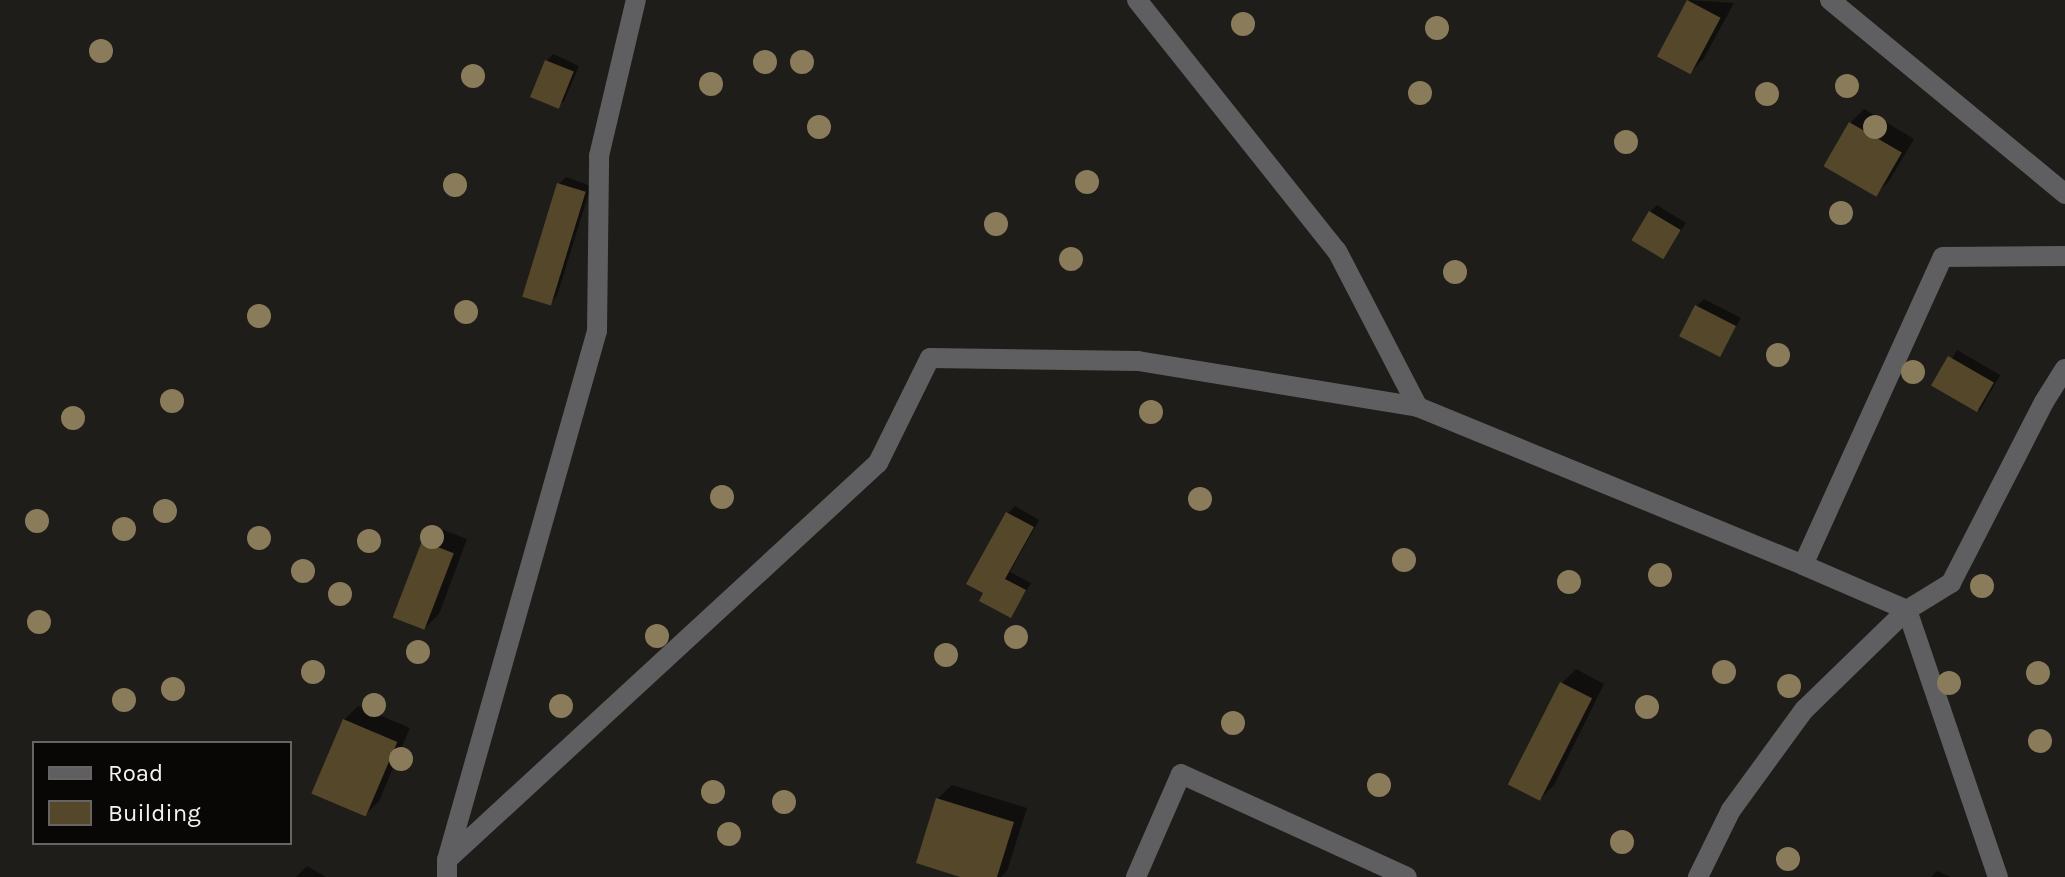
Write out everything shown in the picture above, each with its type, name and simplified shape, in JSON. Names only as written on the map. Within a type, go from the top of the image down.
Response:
[{"type":"street","points":[[447,869],[597,331],[599,156],[636,0]]},
{"type":"street","points":[[1137,0],[1337,251],[1418,407]]},
{"type":"street","points":[[1830,0],[2065,194]]},
{"type":"street","points":[[1803,565],[1943,257],[2065,256]]},
{"type":"street","points":[[447,869],[878,463],[930,358],[1138,361],[1418,407],[1907,610],[1998,877]]},
{"type":"street","points":[[1698,877],[1731,810],[1804,710],[1907,610],[1951,583],[2044,402],[2065,369]]},
{"type":"street","points":[[1136,877],[1181,774],[1407,877]]},
{"type":"building","points":[[1687,0],[1721,18],[1691,74],[1657,57]]},
{"type":"building","points":[[545,60],[574,72],[559,109],[530,97]]},
{"type":"building","points":[[1849,122],[1902,153],[1876,197],[1824,166]]},
{"type":"building","points":[[557,183],[586,192],[551,306],[522,297]]},
{"type":"building","points":[[1649,211],[1681,230],[1663,259],[1631,240]]},
{"type":"building","points":[[1695,305],[1736,326],[1720,357],[1679,336]]},
{"type":"building","points":[[1948,356],[1994,382],[1977,412],[1931,385]]},
{"type":"building","points":[[1006,512],[1034,527],[1005,579],[1026,590],[1011,618],[979,601],[983,593],[966,584]]},
{"type":"building","points":[[422,541],[454,553],[424,630],[393,618]]},
{"type":"building","points":[[1560,682],[1592,698],[1540,801],[1508,784]]},
{"type":"building","points":[[343,719],[397,742],[366,817],[311,794]]},
{"type":"building","points":[[936,798],[1014,822],[997,877],[960,877],[916,863]]}]
